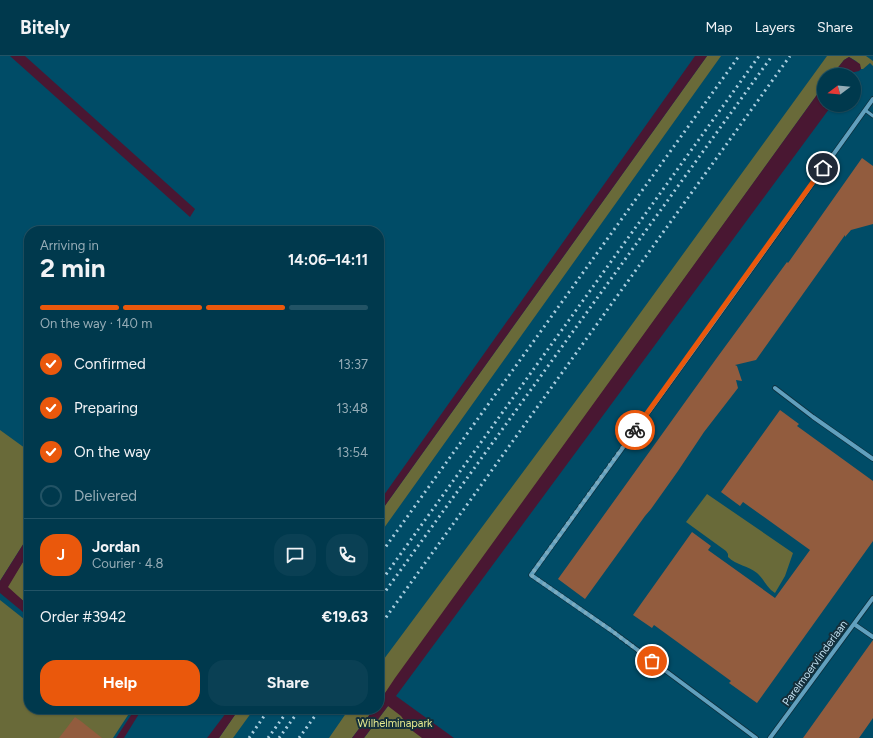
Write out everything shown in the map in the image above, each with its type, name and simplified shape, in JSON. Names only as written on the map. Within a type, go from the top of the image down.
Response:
[{"type":"street","points":[[756,738],[612,631],[531,575],[873,99]]},
{"type":"street","points":[[775,388],[873,459]]},
{"type":"street","name":"Parelmoervlinderlaan","points":[[770,738],[873,598]]},
{"type":"street","points":[[854,624],[873,637]]},
{"type":"lane","points":[[865,110],[873,116]]},
{"type":"green space","points":[[707,56],[721,56],[384,528],[384,507]]},
{"type":"green space","points":[[827,56],[866,56],[873,61],[873,66],[870,63],[861,69],[859,64],[849,57],[844,60],[838,68],[818,68]]},
{"type":"green space","points":[[817,70],[817,95],[384,695],[384,659],[601,367]]},
{"type":"green space","points":[[0,430],[24,447],[24,543],[0,581]]},
{"type":"green space","points":[[707,494],[793,553],[785,576],[775,593],[757,573],[731,560],[726,551],[686,522]]},
{"type":"green space","points":[[24,560],[24,602],[7,587]]},
{"type":"green space","points":[[0,600],[24,619],[24,714],[129,714],[113,738],[0,738]]},
{"type":"green space","name":"Wilhelminapark","points":[[391,702],[441,738],[364,738],[382,714],[384,714],[384,711]]},
{"type":"green space","points":[[236,714],[250,714],[233,738],[219,738]]},
{"type":"green space","points":[[346,714],[370,714],[352,738],[329,738]]},
{"type":"shaded area","points":[[10,56],[25,56],[195,209],[190,217]]},
{"type":"shaded area","points":[[695,56],[707,56],[384,507],[384,495]]},
{"type":"shaded area","points":[[849,57],[860,64],[861,68],[838,68],[844,60]]},
{"type":"shaded area","points":[[817,95],[817,112],[827,112],[396,696],[454,738],[422,738],[410,729],[401,716],[388,706],[384,711],[384,694]]},
{"type":"shaded area","points":[[24,543],[24,560],[8,587],[24,601],[24,613],[0,593],[0,581]]},
{"type":"shaded area","points":[[132,714],[139,714],[124,738],[116,738]]},
{"type":"shaded area","points":[[225,714],[236,714],[219,738],[207,738]]},
{"type":"shaded area","points":[[370,714],[382,714],[364,738],[352,738]]},
{"type":"building","points":[[862,158],[873,166],[873,224],[851,230],[845,237],[845,235],[756,360],[735,365],[737,366],[742,381],[736,380],[738,388],[704,432],[651,509],[585,599],[558,579],[716,359],[787,262],[788,263]]},
{"type":"building","points":[[780,410],[799,424],[797,426],[873,481],[873,541],[757,703],[729,683],[731,681],[654,625],[652,628],[633,615],[692,532],[711,546],[708,550],[775,598],[810,550],[743,502],[740,506],[721,492]]},
{"type":"building","points":[[873,640],[873,718],[859,738],[803,738]]},
{"type":"building","points":[[75,717],[82,722],[102,738],[59,738]]},
{"type":"railway","points":[[384,549],[739,56]]},
{"type":"railway","points":[[384,577],[759,56]]},
{"type":"railway","points":[[384,593],[772,56]]},
{"type":"railway","points":[[384,620],[790,56]]},
{"type":"railway","points":[[249,738],[266,714]]},
{"type":"railway","points":[[268,738],[285,714]]},
{"type":"railway","points":[[279,738],[296,714]]},
{"type":"railway","points":[[299,738],[316,714]]},
{"type":"way so far","points":[[635,430],[531,575],[612,631],[652,661]]},
{"type":"route","points":[[635,430],[823,168]]}]
